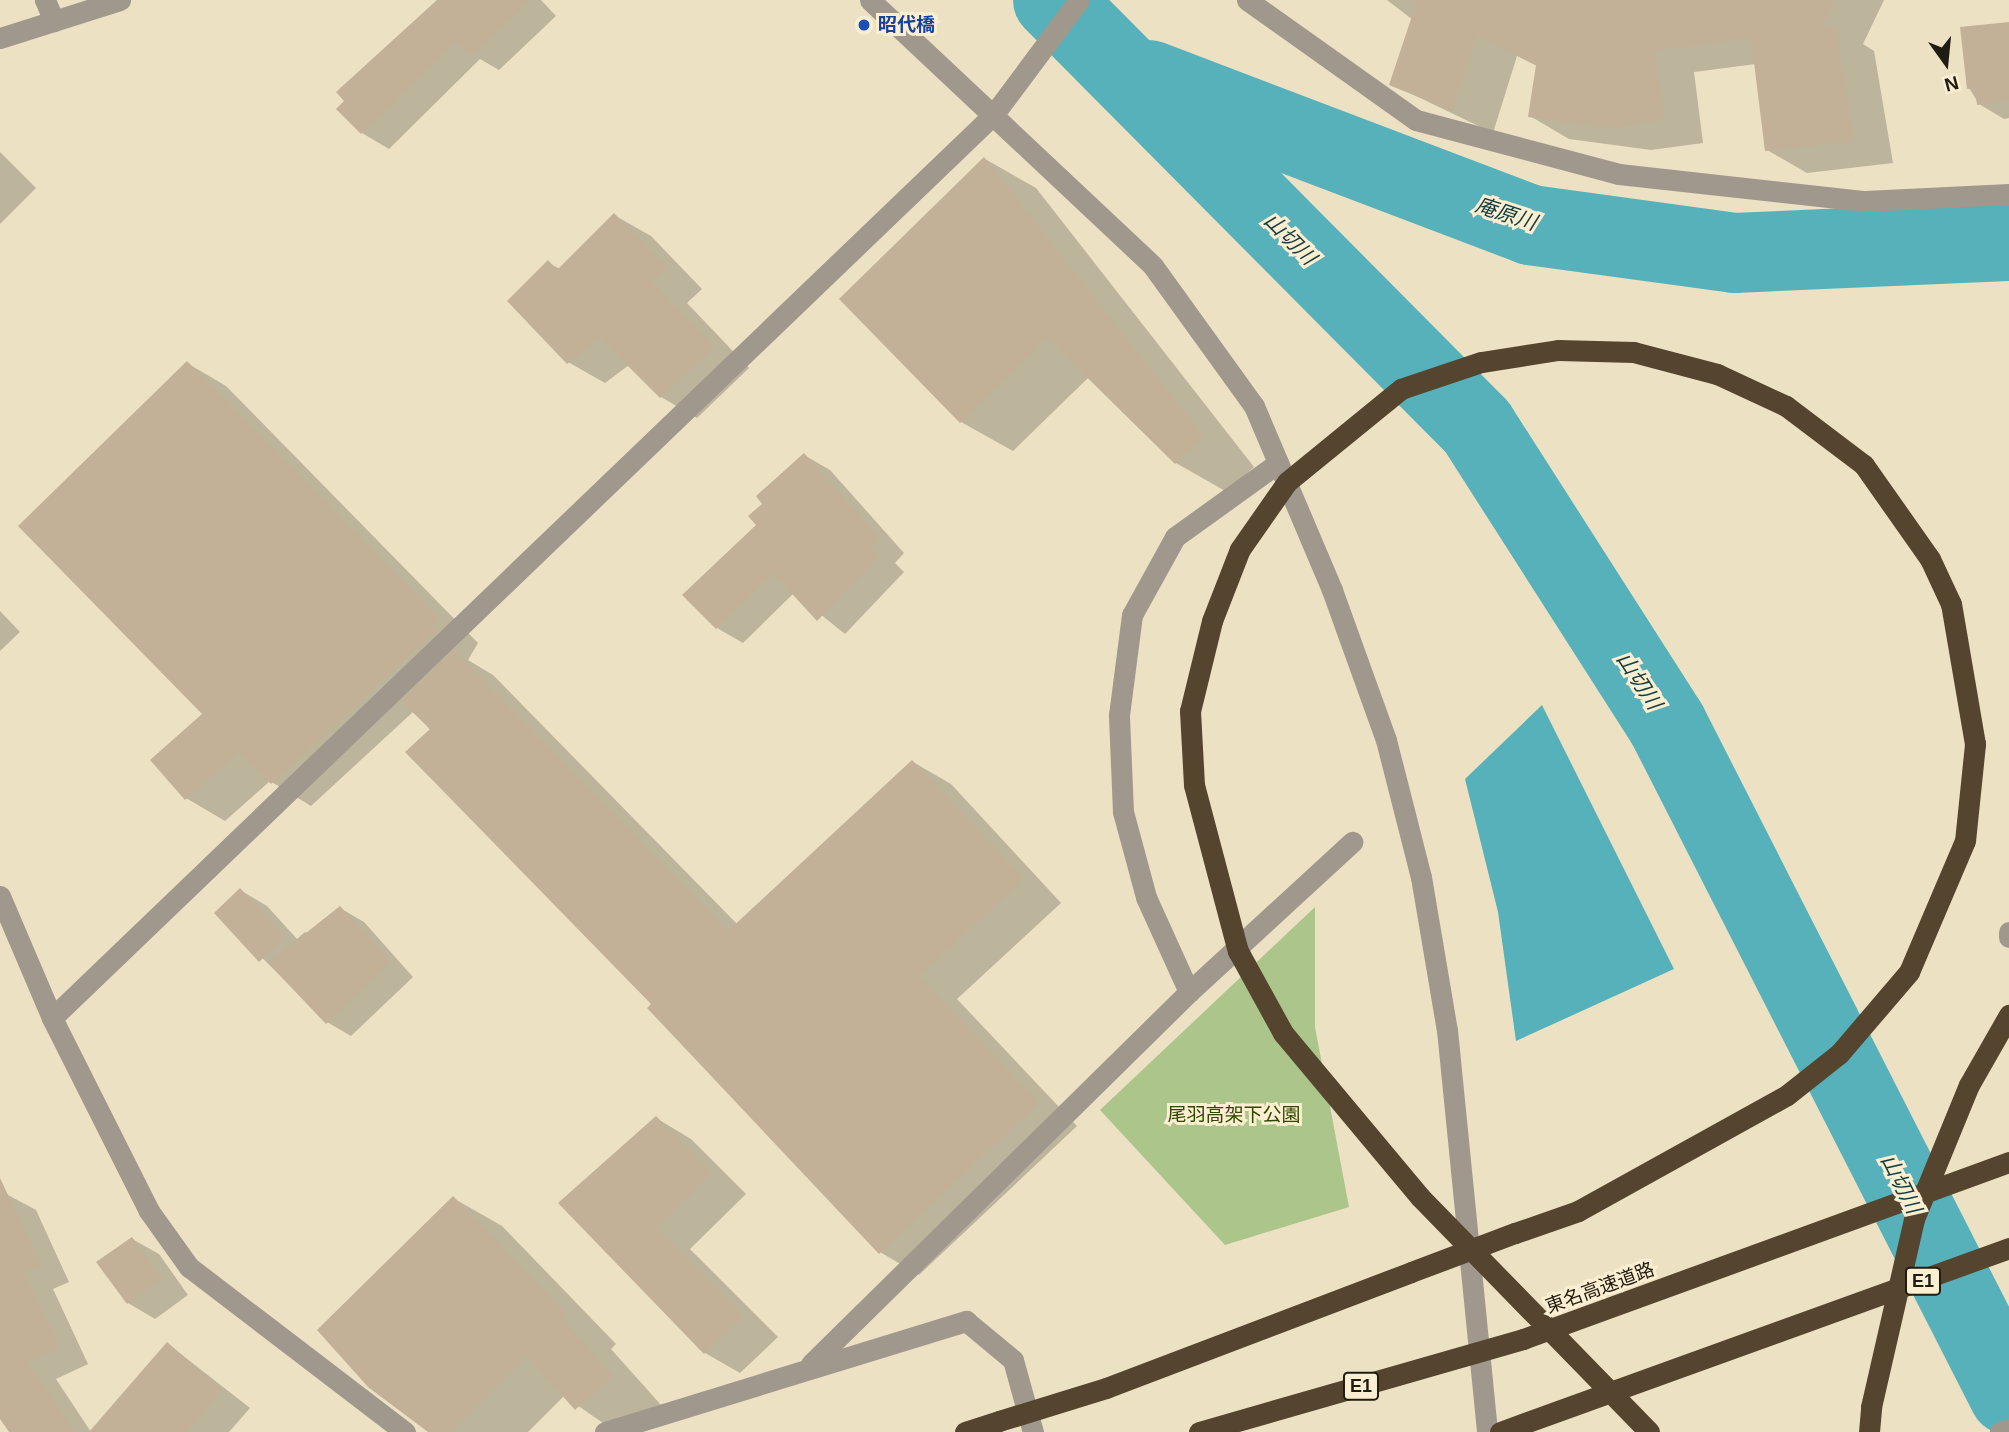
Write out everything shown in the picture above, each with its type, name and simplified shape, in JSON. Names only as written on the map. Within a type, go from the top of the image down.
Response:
[{"type":"highway","points":[[965,1432],[1106,1388],[1411,1272],[1463,1253],[1476,1248],[1515,1233],[1578,1211],[1787,1095],[1839,1054],[1909,972],[1965,841],[1975,744],[1951,604],[1930,559],[1864,465],[1786,406],[1717,374],[1634,352],[1558,350],[1480,362],[1401,389],[1287,482],[1240,549],[1212,621],[1190,711],[1194,785],[1238,951],[1283,1033],[1420,1197],[1468,1246],[1477,1256],[1649,1432]]},
{"type":"highway","points":[[1869,1432],[1891,1299],[1913,1219],[1969,1085],[2009,1015]]},
{"type":"highway","name":"東名高速道路","points":[[1199,1432],[1523,1339],[2009,1163]]},
{"type":"highway","name":"E1","points":[[1500,1432],[1549,1418],[1838,1314],[2009,1248]]},
{"type":"street","points":[[44,0],[54,20]]},
{"type":"street","points":[[0,38],[120,0]]},
{"type":"street","points":[[870,0],[1153,266],[1228,364],[1278,463],[1386,740],[1422,877],[1447,1030],[1487,1432]]},
{"type":"street","points":[[52,1018],[994,114],[1079,0]]},
{"type":"street","points":[[1247,0],[1416,120],[1619,174],[1865,201],[2009,194]]},
{"type":"street","points":[[1189,992],[1146,897],[1123,812],[1119,715],[1132,615],[1175,537],[1278,463]]},
{"type":"street","points":[[811,1364],[1189,992],[1352,842]]},
{"type":"street","points":[[2,904],[52,1018],[149,1211],[189,1267],[405,1432]]},
{"type":"street","points":[[605,1432],[811,1364],[965,1321],[1013,1360],[1033,1432]]},
{"type":"street","points":[[2000,1432],[2009,1429]]},
{"type":"green space","name":"尾羽高架下公園","points":[[1315,907],[1315,1027],[1349,1207],[1225,1245],[1100,1110]]},
{"type":"water","points":[[1542,705],[1674,969],[1516,1041],[1498,912],[1465,779]]},
{"type":"building","points":[[437,0],[529,0],[471,56],[456,41],[361,134],[336,109],[344,101],[336,92]]},
{"type":"building","points":[[1409,0],[1835,0],[1821,28],[1835,26],[1854,141],[1765,151],[1751,38],[1655,50],[1664,120],[1610,128],[1528,117],[1536,65],[1477,35],[1453,111],[1389,85],[1416,4]]},
{"type":"building","points":[[2009,22],[2009,101],[1977,105],[1975,88],[1967,89],[1960,27]]},
{"type":"building","points":[[984,157],[1204,437],[1175,464],[1047,338],[960,423],[839,299]]},
{"type":"building","points":[[614,213],[667,268],[652,282],[714,347],[660,398],[600,338],[567,364],[507,301],[548,260],[557,270]]},
{"type":"building","points":[[187,361],[440,619],[432,627],[436,631],[271,784],[239,752],[185,800],[150,760],[202,714],[18,526]]},
{"type":"building","points":[[804,453],[879,538],[870,548],[879,557],[817,621],[773,573],[716,629],[682,595],[756,525],[748,516],[762,504],[756,496]]},
{"type":"building","points":[[454,650],[728,931],[912,760],[1024,879],[919,976],[1039,1103],[879,1254],[647,1008],[651,1004],[405,752],[430,729],[401,701]]},
{"type":"building","points":[[240,888],[285,938],[259,962],[214,913]]},
{"type":"building","points":[[340,906],[390,962],[326,1024],[268,963]]},
{"type":"building","points":[[656,1116],[712,1173],[656,1228],[744,1316],[704,1354],[558,1203]]},
{"type":"building","points":[[0,1178],[41,1265],[25,1272],[60,1348],[28,1362],[75,1432],[9,1432],[0,1419]]},
{"type":"building","points":[[453,1196],[568,1315],[563,1320],[613,1376],[575,1410],[527,1356],[451,1432],[428,1432],[368,1387],[317,1330]]},
{"type":"building","points":[[132,1237],[162,1279],[127,1304],[96,1262]]},
{"type":"building","points":[[167,1342],[222,1390],[186,1432],[89,1432]]},
{"type":"waterway","name":"山切川","points":[[1053,0],[1477,427],[1667,724],[2009,1395]]},
{"type":"waterway","name":"庵原川","points":[[1149,80],[1530,225],[1734,253],[2009,241]]},
{"type":"place","name":"昭代橋","points":[[864,25]]}]
